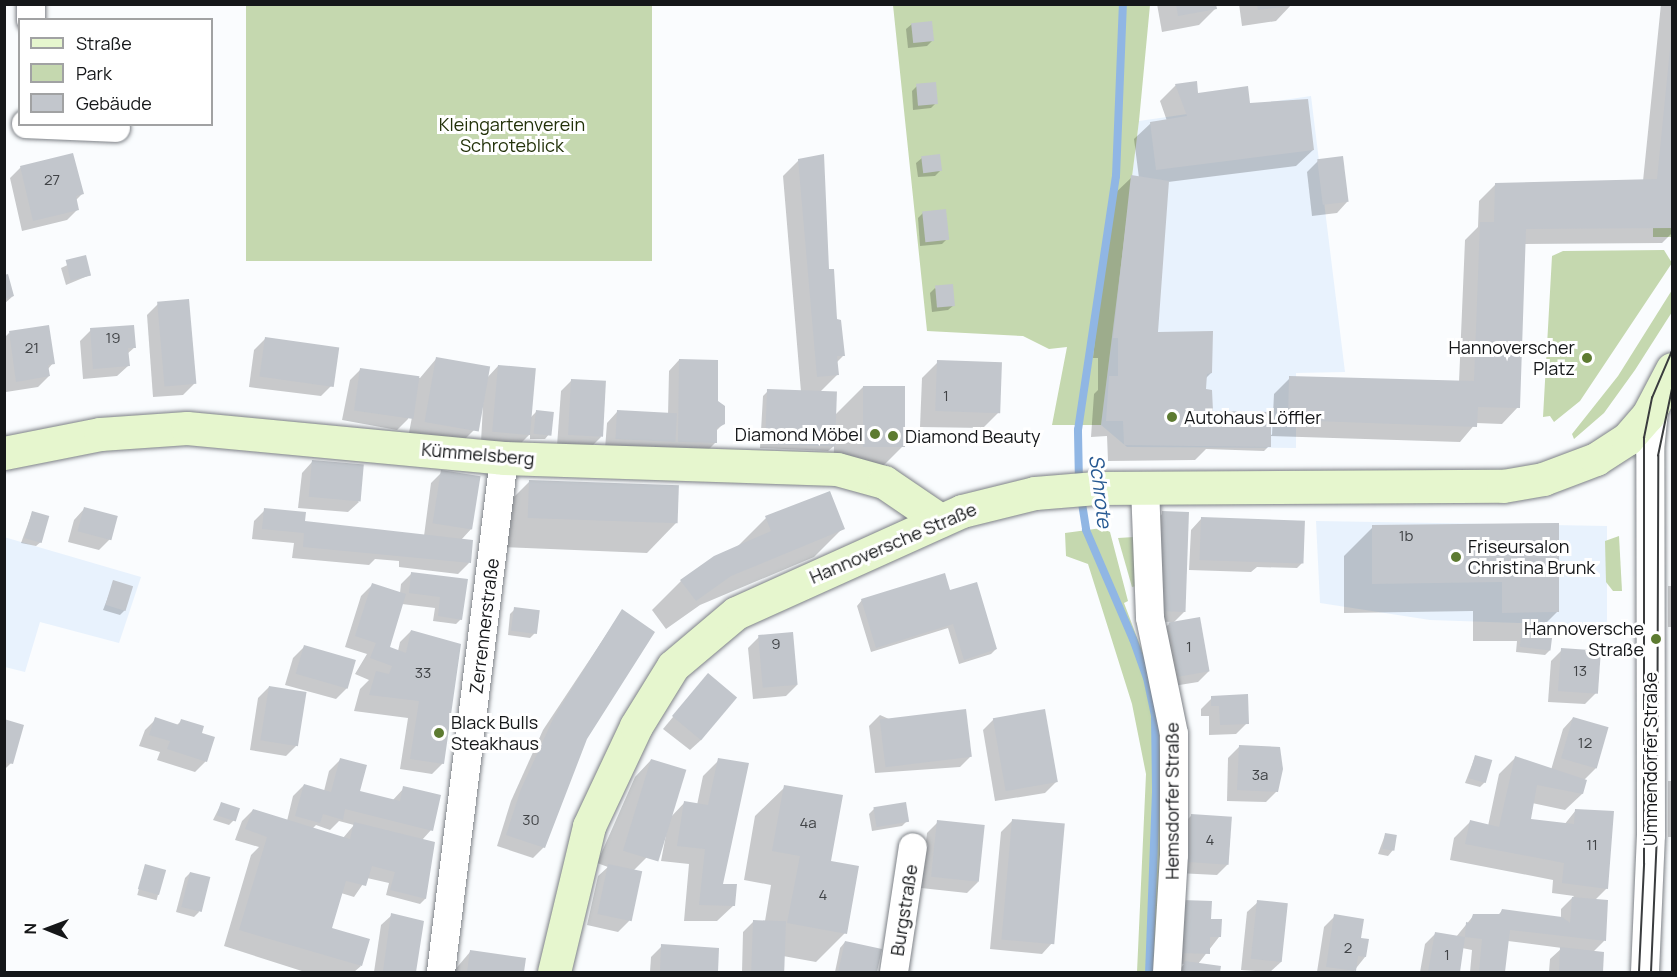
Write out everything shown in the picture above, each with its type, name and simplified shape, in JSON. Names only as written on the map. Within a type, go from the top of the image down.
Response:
[{"type":"main road","name":"Hannoversche Straße","points":[[555,972],[589,826],[644,710],[673,666],[736,614],[940,520],[987,502],[1059,490],[1145,487],[1332,490],[1520,484],[1596,459],[1640,426],[1672,369]]},
{"type":"main road","name":"Kümmelsberg","points":[[4,453],[100,434],[187,428],[504,458],[846,470],[903,492],[940,520]]},
{"type":"street","points":[[4,134],[21,126]]},
{"type":"street","points":[[70,126],[116,128]]},
{"type":"street","name":"Ummendorfer Straße","points":[[1645,972],[1651,835],[1650,450],[1655,401]]},
{"type":"street","name":"Zerrennerstraße","points":[[441,972],[504,458]]},
{"type":"street","name":"Hemsdorfer Straße","points":[[1145,487],[1150,618],[1174,734],[1167,972]]},
{"type":"street","name":"Burgstraße","points":[[894,972],[913,847]]},
{"type":"shaded area","points":[[1311,96],[1345,372],[1296,373],[1296,448],[1127,447],[1101,425],[1139,121]]},
{"type":"shaded area","points":[[1316,521],[1607,526],[1607,626],[1430,620],[1320,603]]},
{"type":"shaded area","points":[[4,537],[141,577],[119,643],[40,622],[25,672],[5,667]]},
{"type":"green space","name":"Kleingartenverein Schroteblick","points":[[246,5],[652,5],[652,261],[246,261]]},
{"type":"green space","points":[[893,5],[1150,5],[1139,121],[1101,425],[1052,425],[1067,347],[1049,349],[1023,336],[927,331]]},
{"type":"green space","points":[[1653,228],[1672,228],[1672,237],[1653,237]]},
{"type":"green space","points":[[1664,250],[1672,263],[1580,401],[1554,422],[1550,416],[1543,417],[1552,256],[1563,251]]},
{"type":"green space","points":[[1672,290],[1672,312],[1635,370],[1604,413],[1574,439],[1572,434],[1618,376]]},
{"type":"green space","points":[[1102,528],[1110,532],[1128,601],[1124,603],[1152,677],[1162,770],[1157,972],[1137,972],[1146,774],[1132,704],[1088,564],[1066,556],[1065,533]]},
{"type":"green space","points":[[1619,536],[1622,591],[1613,591],[1606,582],[1605,541]]},
{"type":"green space","points":[[1134,537],[1136,586],[1132,587],[1118,538]]},
{"type":"building","points":[[1176,4],[1216,4],[1217,9],[1178,16]]},
{"type":"building","points":[[1257,4],[1290,4],[1290,6],[1258,10]]},
{"type":"building","points":[[932,21],[934,41],[913,43],[911,23]]},
{"type":"building","points":[[1671,39],[1672,228],[1526,229],[1520,408],[1478,407],[1477,427],[1288,420],[1289,376],[1474,381],[1480,222],[1494,222],[1495,183],[1657,179]]},
{"type":"building","points":[[1197,81],[1198,93],[1248,86],[1250,103],[1308,99],[1314,150],[1156,170],[1150,122],[1187,116],[1175,84]]},
{"type":"building","points":[[936,82],[938,104],[918,106],[916,84]]},
{"type":"building","points":[[73,153],[84,194],[76,196],[79,210],[33,221],[20,166]]},
{"type":"building","points":[[824,154],[829,269],[834,269],[837,319],[841,320],[845,356],[837,356],[839,375],[817,377],[798,159]]},
{"type":"building","points":[[940,154],[942,171],[923,173],[921,156]]},
{"type":"building","points":[[1343,156],[1349,202],[1323,205],[1317,159]]},
{"type":"building","points":[[1131,175],[1169,181],[1158,332],[1213,331],[1212,373],[1207,374],[1206,389],[1212,390],[1213,411],[1271,412],[1271,447],[1124,445],[1123,421],[1106,421],[1109,376],[1118,376],[1118,338],[1113,338]]},
{"type":"building","points":[[946,209],[949,240],[925,242],[922,212]]},
{"type":"building","points":[[86,255],[91,275],[71,280],[66,260]]},
{"type":"building","points":[[8,274],[14,296],[4,299],[4,275]]},
{"type":"building","points":[[953,284],[955,306],[937,307],[935,286]]},
{"type":"building","points":[[189,299],[196,384],[165,386],[157,302]]},
{"type":"building","points":[[49,325],[55,364],[48,365],[50,376],[16,382],[9,331]]},
{"type":"building","points":[[134,325],[136,348],[128,348],[130,366],[93,369],[90,328]]},
{"type":"building","points":[[265,337],[339,347],[334,387],[259,377]]},
{"type":"building","points":[[436,357],[490,367],[479,432],[425,422]]},
{"type":"building","points":[[679,359],[718,360],[718,401],[725,406],[725,424],[717,428],[717,443],[678,442]]},
{"type":"building","points":[[937,360],[1002,362],[1000,413],[935,411]]},
{"type":"building","points":[[498,365],[536,368],[530,435],[492,432]]},
{"type":"building","points":[[360,368],[419,376],[413,419],[354,411]]},
{"type":"building","points":[[571,379],[606,381],[603,437],[568,435]]},
{"type":"building","points":[[863,386],[905,386],[905,447],[863,447]]},
{"type":"building","points":[[767,389],[837,391],[835,446],[765,444]]},
{"type":"building","points":[[536,410],[554,412],[551,436],[533,434]]},
{"type":"building","points":[[617,410],[677,413],[675,442],[615,439]]},
{"type":"building","points":[[312,460],[364,465],[361,501],[309,497]]},
{"type":"building","points":[[441,470],[481,476],[472,530],[433,523]]},
{"type":"building","points":[[529,480],[679,485],[678,523],[528,518]]},
{"type":"building","points":[[830,491],[845,529],[731,576],[696,601],[680,580],[714,556],[771,531],[765,516]]},
{"type":"building","points":[[84,507],[118,516],[111,540],[78,531]]},
{"type":"building","points":[[264,508],[306,512],[305,521],[473,540],[471,563],[303,547],[304,533],[262,529]]},
{"type":"building","points":[[32,511],[49,516],[42,543],[24,538]]},
{"type":"building","points":[[1162,511],[1189,512],[1185,612],[1159,611]]},
{"type":"building","points":[[1201,517],[1305,521],[1303,564],[1199,560]]},
{"type":"building","points":[[1559,523],[1559,612],[1502,613],[1502,582],[1372,584],[1372,525]]},
{"type":"building","points":[[411,572],[468,579],[462,620],[438,616],[440,597],[409,593]]},
{"type":"building","points":[[945,573],[950,590],[977,582],[997,649],[964,660],[953,624],[876,648],[861,599]]},
{"type":"building","points":[[113,580],[133,586],[125,611],[105,605]]},
{"type":"building","points":[[372,583],[406,594],[390,647],[406,653],[411,630],[461,644],[444,764],[410,759],[419,701],[369,695],[376,671],[389,674],[392,666],[370,658],[376,643],[355,636]]},
{"type":"building","points":[[514,607],[540,610],[537,634],[511,631]]},
{"type":"building","points":[[622,609],[655,632],[587,739],[545,848],[506,835],[521,789],[554,717]]},
{"type":"building","points":[[1200,617],[1210,671],[1178,677],[1168,623]]},
{"type":"building","points":[[1523,620],[1554,624],[1550,651],[1520,647]]},
{"type":"building","points":[[793,632],[798,685],[763,688],[758,635]]},
{"type":"building","points":[[304,645],[356,660],[348,689],[296,674]]},
{"type":"building","points":[[1561,648],[1601,651],[1598,694],[1558,691]]},
{"type":"building","points":[[708,673],[737,697],[701,740],[672,716]]},
{"type":"building","points":[[269,686],[307,692],[298,746],[260,740]]},
{"type":"building","points":[[1248,694],[1249,724],[1220,725],[1219,706],[1211,706],[1211,696]]},
{"type":"building","points":[[966,709],[972,757],[885,767],[880,720]]},
{"type":"building","points":[[1045,709],[1058,782],[1006,791],[993,718]]},
{"type":"building","points":[[155,717],[179,725],[181,719],[204,726],[202,733],[215,737],[207,762],[167,749],[170,741],[149,735]]},
{"type":"building","points":[[1573,717],[1609,727],[1597,769],[1561,758]]},
{"type":"building","points":[[4,719],[24,725],[13,764],[4,762]]},
{"type":"building","points":[[1239,745],[1280,747],[1283,769],[1278,792],[1237,790]]},
{"type":"building","points":[[1475,755],[1492,760],[1486,783],[1468,778]]},
{"type":"building","points":[[1515,756],[1587,780],[1583,794],[1537,785],[1531,819],[1574,824],[1575,809],[1614,811],[1608,889],[1562,883],[1564,863],[1465,844],[1470,820],[1499,827]]},
{"type":"building","points":[[340,758],[367,765],[360,791],[400,801],[403,786],[441,795],[433,831],[345,809],[343,820],[323,814],[320,823],[295,816],[304,784],[331,792]]},
{"type":"building","points":[[718,758],[749,763],[723,884],[737,884],[735,906],[699,905],[705,849],[677,846],[684,801],[708,805]]},
{"type":"building","points":[[651,759],[686,770],[658,862],[623,851]]},
{"type":"building","points":[[784,785],[843,795],[831,861],[859,866],[847,934],[787,923],[800,856],[772,851]]},
{"type":"building","points":[[221,802],[240,808],[236,821],[217,815]]},
{"type":"building","points":[[906,802],[909,822],[877,827],[873,807]]},
{"type":"building","points":[[253,809],[350,839],[354,822],[435,842],[426,899],[390,890],[395,872],[372,866],[366,886],[346,881],[332,928],[370,939],[362,966],[239,930],[267,837],[245,829]]},
{"type":"building","points":[[1191,814],[1232,817],[1229,865],[1188,862]]},
{"type":"building","points":[[1012,819],[1065,824],[1054,944],[1001,940]]},
{"type":"building","points":[[937,820],[985,825],[979,882],[931,877]]},
{"type":"building","points":[[1385,833],[1397,835],[1394,851],[1382,849]]},
{"type":"building","points":[[145,864],[166,870],[159,895],[138,889]]},
{"type":"building","points":[[608,864],[642,871],[632,921],[597,914]]},
{"type":"building","points":[[190,872],[210,877],[202,912],[181,907]]},
{"type":"building","points":[[1572,897],[1608,900],[1606,941],[1510,930],[1505,972],[1479,972],[1482,939],[1465,937],[1466,922],[1470,923],[1473,914],[1500,914],[1502,909],[1562,917],[1570,923]]},
{"type":"building","points":[[1182,900],[1212,901],[1211,919],[1222,919],[1221,937],[1210,937],[1210,954],[1180,953]]},
{"type":"building","points":[[1257,900],[1288,903],[1282,962],[1251,959]]},
{"type":"building","points":[[391,913],[424,921],[416,972],[383,971]]},
{"type":"building","points":[[1334,914],[1364,919],[1361,938],[1369,939],[1366,957],[1358,956],[1356,971],[1326,967]]},
{"type":"building","points":[[753,920],[786,921],[784,972],[751,972]]},
{"type":"building","points":[[1435,932],[1465,937],[1460,972],[1428,972]]},
{"type":"building","points":[[845,941],[882,949],[877,972],[838,972]]},
{"type":"building","points":[[661,944],[719,948],[718,972],[660,972]]},
{"type":"building","points":[[1560,947],[1604,952],[1603,972],[1559,972]]},
{"type":"building","points":[[470,950],[526,958],[524,972],[467,972]]},
{"type":"building","points":[[1185,961],[1221,966],[1220,972],[1180,972]]},
{"type":"waterway","name":"Schrote","points":[[1079,484],[1078,430],[1116,176],[1123,4]]},
{"type":"waterway","name":"Schrote","points":[[1081,497],[1086,530],[1133,639],[1147,678],[1155,716],[1156,792],[1149,972]]},
{"type":"tram line","points":[[1639,972],[1644,864],[1644,438],[1652,398],[1672,351]]},
{"type":"tram line","points":[[1651,972],[1657,835],[1658,456],[1672,389]]},
{"type":"place","name":"Hannoverscher Platz","points":[[1587,358]]},
{"type":"place","name":"Autohaus Löffler","points":[[1172,417]]},
{"type":"place","name":"Diamond Möbel","points":[[875,434]]},
{"type":"place","name":"Diamond Beauty","points":[[893,436]]},
{"type":"place","name":"Friseursalon Christina Brunk","points":[[1456,557]]},
{"type":"place","name":"Hannoversche Straße","points":[[1656,639]]},
{"type":"place","name":"Black Bulls Steakhaus","points":[[439,733]]}]
